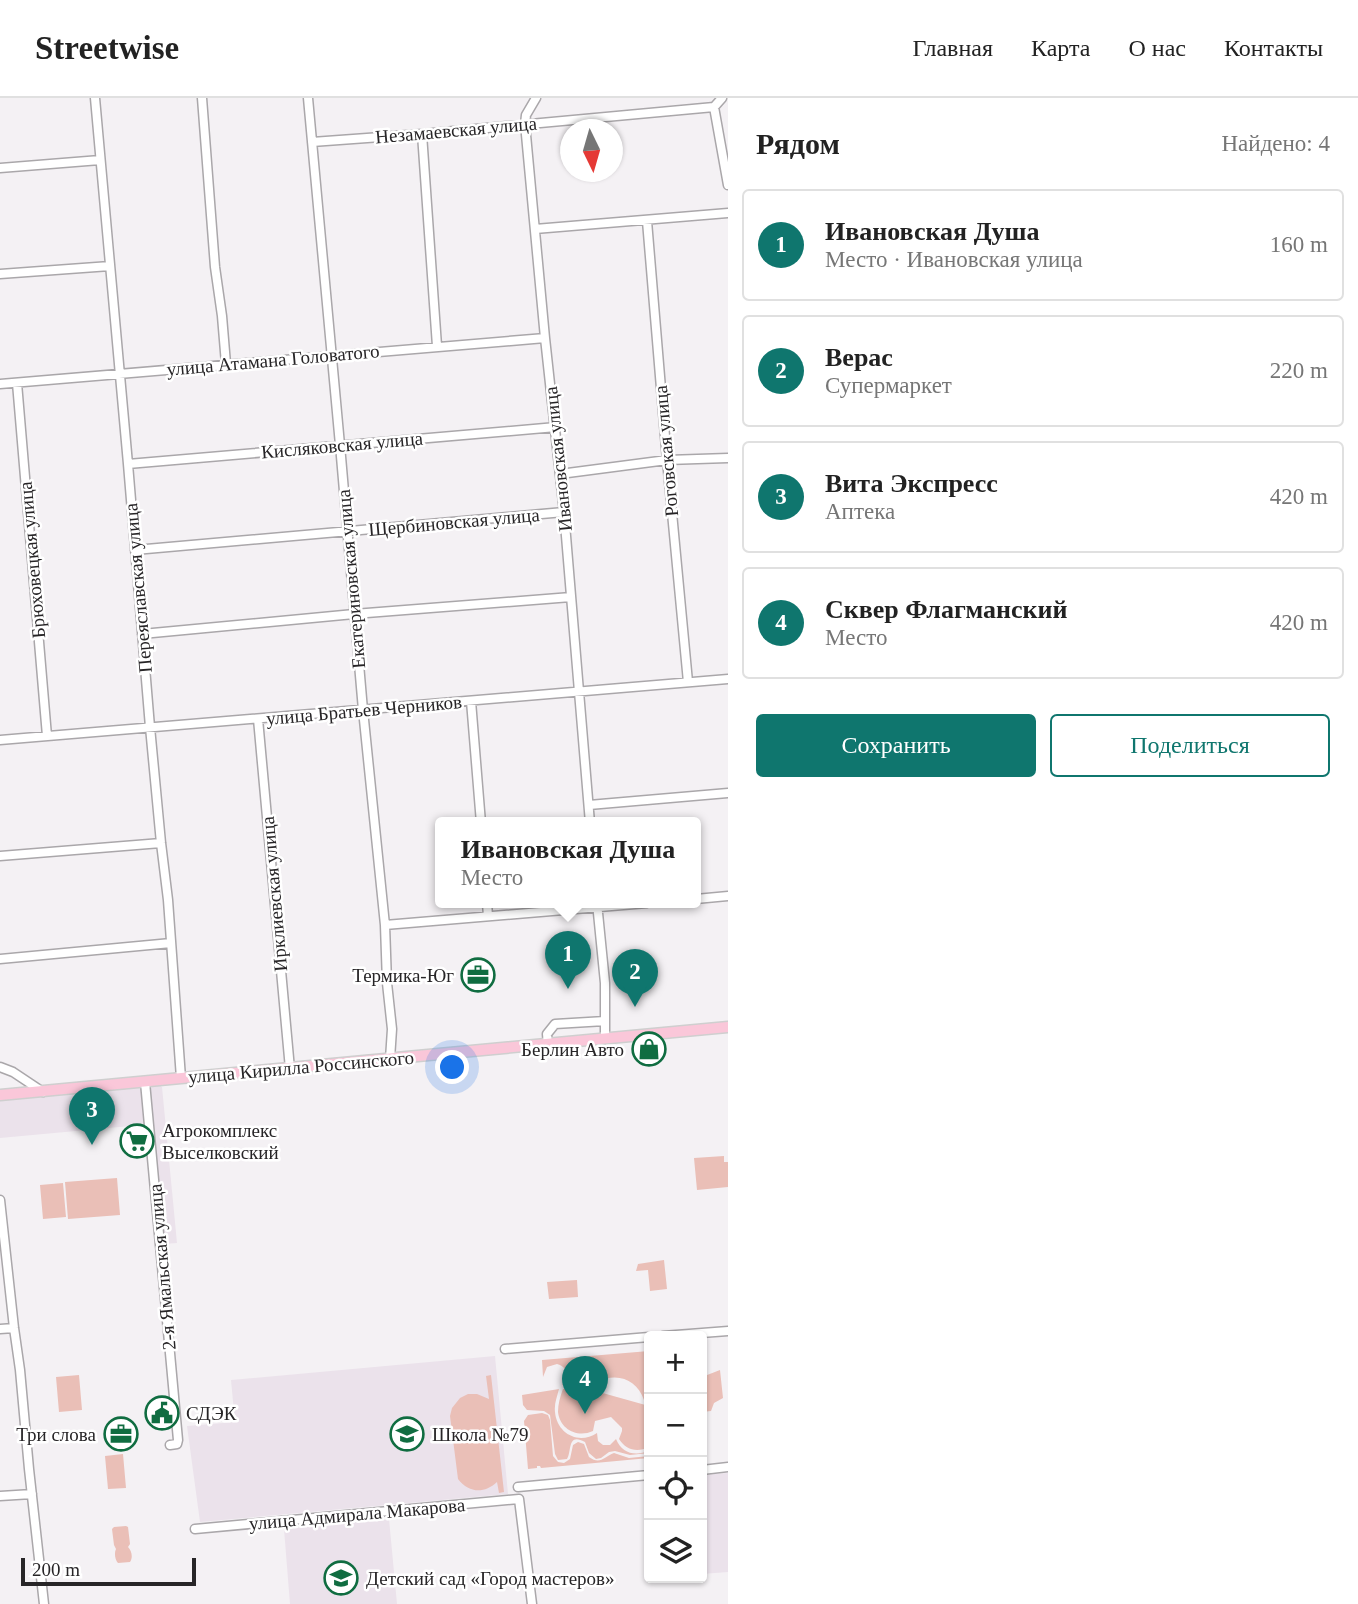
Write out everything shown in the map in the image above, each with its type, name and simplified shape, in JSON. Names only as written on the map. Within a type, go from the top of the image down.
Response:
[{"type":"main road","name":"улица Кирилла Россинского","points":[[0,1095],[728,1027]]},
{"type":"street","name":"Переяславская улица","points":[[94,98],[172,943],[181,1079]]},
{"type":"street","points":[[202,98],[215,267],[226,364]]},
{"type":"street","name":"Екатериновская улица","points":[[308,98],[346,531],[385,925],[392,1029],[390,1059]]},
{"type":"street","name":"Ивановская улица","points":[[536,98],[530,106],[525,124],[564,512],[590,817]]},
{"type":"street","points":[[722,98],[714,107],[728,185]]},
{"type":"street","name":"Незамаевская улица","points":[[312,142],[714,107]]},
{"type":"street","points":[[422,134],[437,346]]},
{"type":"street","points":[[0,168],[100,160]]},
{"type":"street","points":[[535,229],[728,213]]},
{"type":"street","name":"Роговская улица","points":[[647,221],[688,681]]},
{"type":"street","points":[[0,274],[110,266]]},
{"type":"street","name":"улица Атамана Головатого","points":[[0,384],[545,338]]},
{"type":"street","name":"Брюховецкая улица","points":[[17,383],[47,736]]},
{"type":"street","name":"Кисляковская улица","points":[[128,464],[556,427]]},
{"type":"street","points":[[560,474],[667,460],[728,458]]},
{"type":"street","name":"Щербиновская улица","points":[[135,550],[564,512]]},
{"type":"street","points":[[142,635],[354,614],[571,597]]},
{"type":"street","name":"улица Братьев Черников","points":[[0,740],[728,679]]},
{"type":"street","points":[[471,701],[481,817]]},
{"type":"street","name":"Ирклиевская улица","points":[[258,719],[290,1069]]},
{"type":"street","points":[[589,805],[728,793]]},
{"type":"street","points":[[0,856],[161,843]]},
{"type":"street","points":[[701,899],[728,896]]},
{"type":"street","points":[[487,908],[488,916]]},
{"type":"street","points":[[385,925],[568,908]]},
{"type":"street","points":[[598,908],[605,983],[605,1040]]},
{"type":"street","points":[[0,959],[172,943]]},
{"type":"street","points":[[548,1045],[547,1034],[555,1024],[605,1021]]},
{"type":"street","points":[[0,1067],[13,1072],[43,1092]]},
{"type":"street","name":"2-я Ямальская улица","points":[[145,1082],[178,1440],[177,1444],[170,1446]]},
{"type":"street","points":[[0,1200],[44,1604]]},
{"type":"street","points":[[0,1329],[13,1328]]},
{"type":"street","points":[[707,1333],[728,1331]]},
{"type":"street","points":[[505,1349],[644,1337]]},
{"type":"street","points":[[707,1470],[728,1468]]},
{"type":"street","points":[[518,1487],[644,1475]]},
{"type":"street","points":[[0,1496],[32,1494]]},
{"type":"street","name":"улица Адмирала Макарова","points":[[195,1529],[519,1499],[532,1604]]},
{"type":"shaded area","points":[[159,1085],[162,1087],[177,1243],[164,1244],[152,1124],[0,1138],[0,1099]]},
{"type":"shaded area","points":[[724,1156],[724,1162],[728,1162],[728,1187],[697,1190],[694,1158]]},
{"type":"shaded area","points":[[117,1178],[120,1215],[68,1219],[65,1182]]},
{"type":"shaded area","points":[[63,1183],[66,1217],[43,1219],[40,1185]]},
{"type":"shaded area","points":[[664,1260],[667,1289],[650,1291],[648,1270],[636,1271],[638,1264]]},
{"type":"shaded area","points":[[577,1280],[578,1297],[549,1299],[547,1282]]},
{"type":"shaded area","points":[[644,1351],[644,1400],[638,1389],[624,1379],[605,1379],[590,1386],[562,1385],[567,1373],[564,1367],[557,1364],[547,1367],[543,1377],[542,1360]]},
{"type":"shaded area","name":"Школа №79","points":[[495,1356],[508,1494],[200,1522],[187,1426],[235,1422],[231,1380]]},
{"type":"shaded area","points":[[720,1370],[723,1398],[714,1403],[711,1411],[707,1411],[707,1394],[707,1375]]},
{"type":"shaded area","points":[[79,1375],[82,1410],[59,1412],[56,1377]]},
{"type":"shaded area","points":[[491,1375],[504,1492],[499,1493],[497,1482],[487,1489],[477,1490],[467,1487],[458,1479],[450,1416],[452,1408],[460,1398],[468,1394],[489,1399],[486,1376]]},
{"type":"shaded area","points":[[559,1389],[555,1412],[564,1431],[583,1438],[597,1433],[598,1441],[603,1445],[610,1445],[616,1439],[625,1451],[644,1454],[630,1455],[615,1451],[596,1459],[589,1453],[585,1442],[575,1439],[567,1459],[558,1460],[550,1415],[544,1411],[527,1410],[523,1405],[522,1395]]},
{"type":"shaded area","points":[[563,1389],[599,1391],[644,1405],[644,1449],[636,1450],[625,1446],[619,1439],[622,1428],[611,1417],[595,1421],[593,1431],[587,1433],[576,1433],[566,1428],[558,1412]]},
{"type":"shaded area","points":[[528,1415],[548,1415],[553,1456],[558,1462],[564,1463],[570,1459],[573,1445],[578,1442],[584,1444],[589,1457],[596,1460],[602,1460],[614,1453],[629,1458],[644,1458],[541,1468],[537,1466],[528,1469],[524,1421]]},
{"type":"shaded area","points":[[123,1454],[126,1488],[108,1489],[105,1456]]},
{"type":"shaded area","points":[[728,1473],[728,1572],[707,1574],[707,1475]]},
{"type":"shaded area","name":"Детский сад «Город мастеров»","points":[[389,1519],[397,1604],[290,1604],[284,1529]]},
{"type":"shaded area","points":[[126,1526],[132,1559],[130,1562],[118,1563],[112,1529]]},
{"type":"place","name":"Термика-Юг","points":[[478,975]]},
{"type":"place","name":"Ивановская Душа","points":[[568,989]]},
{"type":"place","name":"Верас","points":[[635,1007]]},
{"type":"place","name":"Берлин Авто","points":[[649,1049]]},
{"type":"place","name":"Агрокомплекс Выселковский","points":[[137,1141]]},
{"type":"place","name":"Вита Экспресс","points":[[92,1145]]},
{"type":"place","name":"СДЭК","points":[[162,1413]]},
{"type":"place","name":"Сквер Флагманский","points":[[585,1414]]},
{"type":"place","name":"Три слова","points":[[121,1434]]},
{"type":"place","name":"Школа №79","points":[[407,1434]]},
{"type":"place","name":"Детский сад «Город мастеров»","points":[[341,1578]]}]
